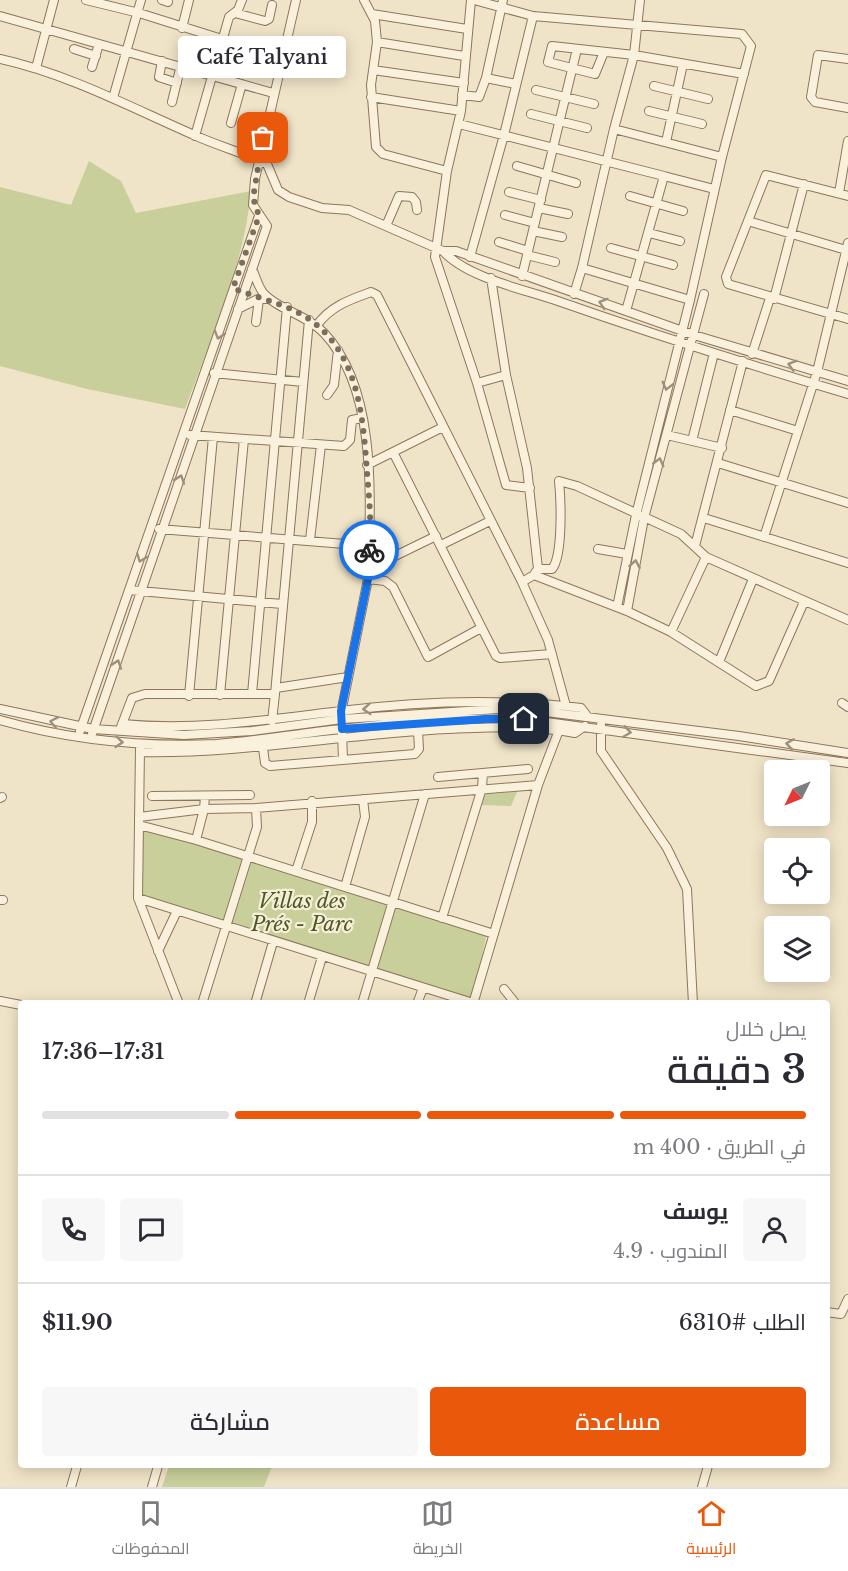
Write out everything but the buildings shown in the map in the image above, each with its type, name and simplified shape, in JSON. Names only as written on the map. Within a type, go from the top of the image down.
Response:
[{"type":"street","points":[[36,68],[54,0]]},
{"type":"street","points":[[86,0],[138,13],[282,58]]},
{"type":"street","points":[[113,99],[128,53],[141,0]]},
{"type":"street","points":[[182,28],[189,0]]},
{"type":"street","points":[[195,136],[229,17],[235,13],[242,0]]},
{"type":"street","points":[[90,739],[143,591],[267,225],[259,216],[253,198],[258,161],[296,0]]},
{"type":"street","points":[[364,0],[372,14],[377,42],[371,97],[375,142],[378,151],[447,171]]},
{"type":"street","points":[[530,488],[506,485],[477,383],[435,257],[439,249],[447,171],[461,111],[464,56],[472,0],[499,4],[533,16],[742,34],[751,46],[714,189],[690,300],[677,342],[640,516],[627,610]]},
{"type":"street","points":[[574,294],[634,55],[640,0]]},
{"type":"street","points":[[462,95],[479,98],[486,78],[499,4]]},
{"type":"street","points":[[235,13],[265,21],[269,19],[272,5]]},
{"type":"street","points":[[372,14],[467,29]]},
{"type":"street","points":[[0,16],[128,53],[181,65],[273,93]]},
{"type":"street","points":[[470,257],[504,135],[533,16]]},
{"type":"street","points":[[78,39],[74,52],[96,56]]},
{"type":"street","points":[[377,42],[464,56]]},
{"type":"street","points":[[92,67],[99,45]]},
{"type":"street","points":[[604,52],[597,73],[549,63],[550,48],[577,49],[634,55],[744,74]]},
{"type":"street","points":[[522,276],[567,98],[577,49]]},
{"type":"street","points":[[848,59],[818,55],[811,98],[815,102],[848,108]]},
{"type":"street","points":[[0,59],[36,68],[267,164],[272,180],[289,197],[322,208],[349,210],[439,249],[456,251],[522,276],[752,354],[848,381]]},
{"type":"street","points":[[162,61],[159,77],[177,83]]},
{"type":"street","points":[[666,142],[683,64]]},
{"type":"street","points":[[172,102],[181,65]]},
{"type":"street","points":[[373,70],[464,83]]},
{"type":"street","points":[[486,78],[516,84]]},
{"type":"street","points":[[231,123],[242,84]]},
{"type":"street","points":[[654,86],[708,99]]},
{"type":"street","points":[[536,90],[594,104]]},
{"type":"street","points":[[371,97],[461,111]]},
{"type":"street","points":[[649,111],[702,124]]},
{"type":"street","points":[[531,114],[587,128]]},
{"type":"street","points":[[459,124],[714,189]]},
{"type":"street","points":[[614,129],[722,157]]},
{"type":"street","points":[[848,141],[843,195],[766,175],[726,280],[772,298],[848,319]]},
{"type":"street","points":[[517,166],[576,183]]},
{"type":"street","points":[[626,311],[658,204],[664,176]]},
{"type":"street","points":[[752,354],[772,298],[804,184]]},
{"type":"street","points":[[509,192],[568,214]]},
{"type":"street","points":[[386,226],[399,196],[412,197],[416,202],[417,210]]},
{"type":"street","points":[[630,196],[683,211]]},
{"type":"street","points":[[505,215],[562,237]]},
{"type":"street","points":[[78,737],[259,216]]},
{"type":"street","points":[[748,221],[792,232],[846,252],[829,314],[817,372],[764,537]]},
{"type":"street","points":[[649,233],[680,241]]},
{"type":"street","points":[[499,242],[555,262]]},
{"type":"street","points":[[611,248],[673,265]]},
{"type":"street","points":[[439,249],[454,263],[491,278],[691,347],[848,394]]},
{"type":"street","points":[[582,268],[690,300]]},
{"type":"street","points":[[252,269],[260,296],[256,322]]},
{"type":"street","points":[[491,278],[506,375],[530,488],[536,572]]},
{"type":"street","points":[[237,279],[246,288],[287,307],[313,323],[338,350],[356,387],[362,418],[370,546],[368,579],[348,677],[342,724],[344,759]]},
{"type":"street","points":[[233,288],[246,288]]},
{"type":"street","points":[[272,721],[303,382],[313,323],[332,309],[371,292],[374,293],[522,582],[549,640],[566,706]]},
{"type":"street","points":[[616,607],[627,554],[667,435],[704,294]]},
{"type":"street","points":[[238,309],[260,296]]},
{"type":"street","points":[[252,694],[287,307]]},
{"type":"street","points":[[327,395],[334,385],[338,350]]},
{"type":"street","points":[[692,441],[714,353]]},
{"type":"street","points":[[695,546],[743,362]]},
{"type":"street","points":[[206,372],[303,382]]},
{"type":"street","points":[[477,383],[506,375]]},
{"type":"street","points":[[730,410],[798,431]]},
{"type":"street","points":[[184,434],[274,443],[347,445],[351,422],[362,418]]},
{"type":"street","points":[[366,465],[443,428]]},
{"type":"street","points":[[667,435],[722,448]]},
{"type":"street","points":[[189,696],[213,437]]},
{"type":"street","points":[[220,695],[244,439]]},
{"type":"street","points":[[310,540],[321,445]]},
{"type":"street","points":[[393,452],[481,628],[498,657],[552,654]]},
{"type":"street","points":[[718,463],[848,503]]},
{"type":"street","points":[[522,582],[536,572],[552,569],[556,559],[561,502],[559,481],[578,486],[681,534],[706,556],[848,620]]},
{"type":"street","points":[[704,518],[848,563]]},
{"type":"street","points":[[441,545],[490,521]]},
{"type":"street","points":[[152,528],[370,546]]},
{"type":"street","points":[[368,559],[393,556],[436,536]]},
{"type":"street","points":[[598,549],[627,554]]},
{"type":"street","points":[[671,632],[706,556]]},
{"type":"street","points":[[536,572],[627,610],[671,632],[756,686],[765,684],[771,677],[804,602]]},
{"type":"street","points":[[368,579],[385,581],[393,587],[428,657],[481,628]]},
{"type":"street","points":[[719,662],[753,579]]},
{"type":"street","points":[[129,590],[282,604]]},
{"type":"street","points":[[121,728],[134,696],[252,694],[348,677]]},
{"type":"street","points":[[140,748],[233,742],[488,701],[583,708],[587,717]]},
{"type":"street","points":[[121,728],[166,735],[229,733],[498,708],[601,718],[848,753]]},
{"type":"street","points":[[0,709],[93,729],[196,727],[272,721],[418,731],[506,726],[578,733],[585,726]]},
{"type":"street","points":[[0,720],[140,748],[263,748],[342,724],[504,718],[585,726],[848,763]]},
{"type":"street","points":[[601,718],[601,751],[667,848],[687,889],[693,1000]]},
{"type":"street","points":[[474,1000],[538,785],[559,730]]},
{"type":"street","points":[[263,748],[265,764],[270,766],[417,753],[419,749],[418,731]]},
{"type":"street","points":[[140,748],[144,821],[138,898],[176,1000]]},
{"type":"street","points":[[438,777],[528,769]]},
{"type":"street","points":[[442,918],[482,788],[483,773]]},
{"type":"street","points":[[144,821],[204,809],[256,808],[312,801],[538,785]]},
{"type":"street","points":[[363,1000],[425,794]]},
{"type":"street","points":[[152,796],[250,795]]},
{"type":"street","points":[[196,840],[205,796]]},
{"type":"street","points":[[345,886],[365,817],[363,799]]},
{"type":"street","points":[[296,871],[312,822],[312,801]]},
{"type":"street","points":[[203,1000],[248,856],[257,821],[256,808]]},
{"type":"street","points":[[144,821],[196,840],[494,934]]},
{"type":"street","points":[[138,898],[463,1000]]},
{"type":"street","points":[[158,951],[177,911]]},
{"type":"street","points":[[256,1000],[273,942]]},
{"type":"street","points":[[309,1000],[322,957]]},
{"type":"street","points":[[418,1000],[423,988]]},
{"type":"street","points":[[504,990],[513,1000]]},
{"type":"street","points":[[0,1000],[18,1004]]},
{"type":"street","points":[[830,1313],[839,1315],[847,1303]]},
{"type":"street","points":[[71,1487],[76,1468]]},
{"type":"street","points":[[152,1487],[157,1468]]},
{"type":"street","points":[[702,1487],[707,1468]]},
{"type":"green space","points":[[89,161],[121,181],[136,213],[251,191],[234,274],[185,409],[87,389],[0,366],[0,187],[71,205]]},
{"type":"green space","points":[[517,792],[511,806],[481,805],[485,794]]},
{"type":"green space","name":"Villas des Prés - Parc","points":[[139,825],[487,932],[474,1000],[463,1000],[138,898]]},
{"type":"green space","points":[[168,1468],[271,1468],[264,1487],[162,1487]]},
{"type":"way so far","points":[[263,138],[253,198],[253,205],[259,216],[233,288],[258,299],[269,299],[309,320],[324,332],[350,371],[360,405],[365,446],[370,522],[369,550]]},
{"type":"place","name":"Café Talyani","points":[[263,138]]},
{"type":"route","points":[[369,550],[368,579],[341,711],[342,729],[485,719],[524,719]]}]
